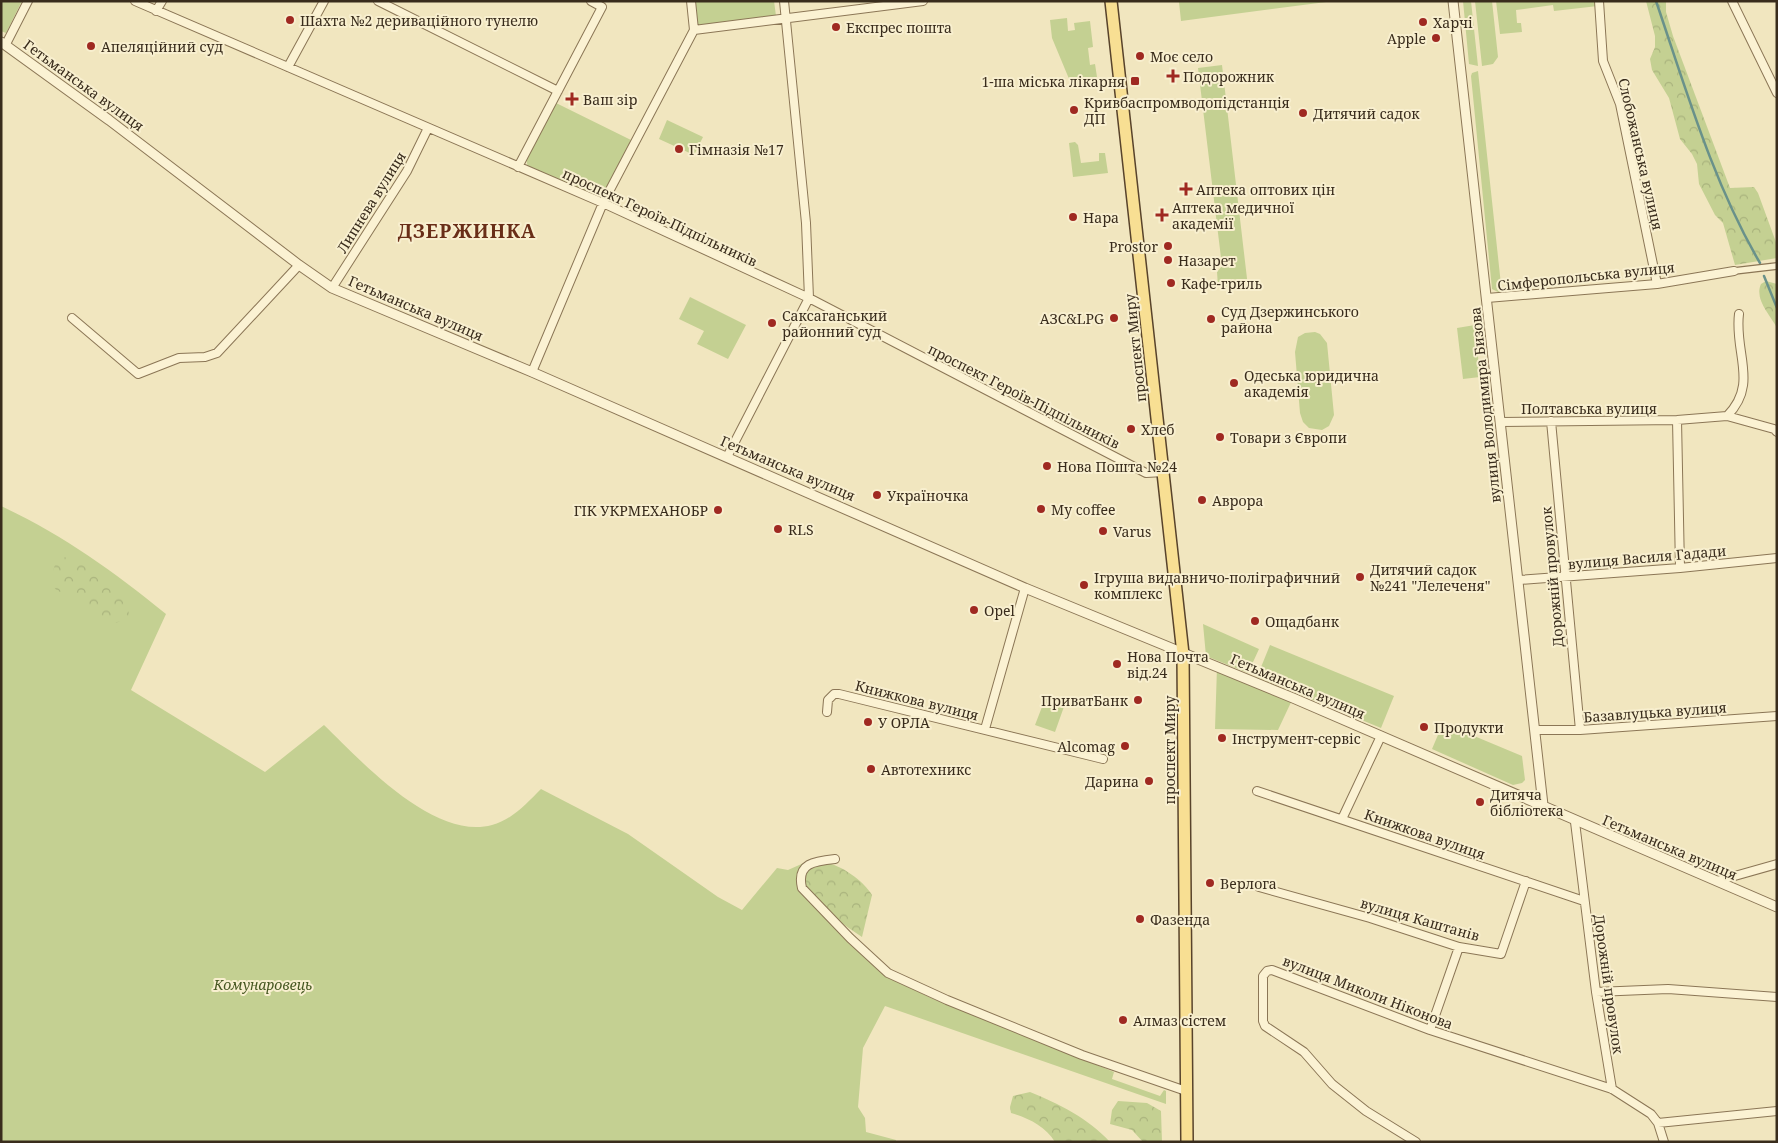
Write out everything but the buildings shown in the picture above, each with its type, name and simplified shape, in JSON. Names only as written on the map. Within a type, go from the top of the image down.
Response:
[{"type":"main road","name":"проспект Миру","points":[[1111,1],[1183,654],[1187,1142]]},
{"type":"street","points":[[3,43],[28,1]]},
{"type":"street","name":"проспект Героїв-Підпільників","points":[[135,1],[604,204],[809,298],[1146,473],[1164,472]]},
{"type":"street","points":[[156,11],[162,1]]},
{"type":"street","points":[[288,67],[324,1]]},
{"type":"street","points":[[378,1],[558,91]]},
{"type":"street","points":[[518,167],[602,6],[591,1]]},
{"type":"street","points":[[532,372],[604,204],[694,30],[691,1]]},
{"type":"street","points":[[727,457],[809,298],[806,223],[784,1]]},
{"type":"street","points":[[694,30],[923,1]]},
{"type":"street","name":"вулиця Володимира Бизова","points":[[1453,1],[1543,805]]},
{"type":"street","name":"Слобожанська вулиця","points":[[1599,1],[1603,61],[1620,104],[1657,284]]},
{"type":"street","points":[[1732,1],[1777,93]]},
{"type":"street","name":"Гетьманська вулиця","points":[[3,43],[109,120],[332,288],[532,372],[1025,588],[1381,736],[1543,805],[1575,822],[1777,907]]},
{"type":"street","points":[[1767,74],[1777,73]]},
{"type":"street","name":"Липнева вулиця","points":[[332,288],[408,171],[428,128]]},
{"type":"street","points":[[72,318],[138,374],[179,358],[205,358],[218,353],[299,265]]},
{"type":"street","name":"Сімферопольська вулиця","points":[[1486,298],[1657,284],[1777,266]]},
{"type":"street","points":[[1739,314],[1737,330],[1746,380],[1742,396],[1727,416],[1774,429],[1777,432]]},
{"type":"street","name":"Полтавська вулиця","points":[[1501,422],[1677,420],[1727,416]]},
{"type":"street","points":[[1677,420],[1680,568]]},
{"type":"street","name":"Дорожній провулок","points":[[1551,421],[1564,577],[1580,730]]},
{"type":"street","name":"вулиця Василя Гадади","points":[[1519,580],[1680,568],[1777,558]]},
{"type":"street","name":"Книжкова вулиця","points":[[985,729],[1025,588]]},
{"type":"street","name":"Книжкова вулиця","points":[[826,712],[828,700],[834,694],[839,694],[1103,759]]},
{"type":"street","name":"Базавлуцька вулиця","points":[[1535,730],[1580,730],[1777,716]]},
{"type":"street","points":[[1342,819],[1381,736]]},
{"type":"street","name":"Книжкова вулиця","points":[[1257,791],[1584,901]]},
{"type":"street","name":"Дорожній провулок","points":[[1575,822],[1596,992],[1612,1090]]},
{"type":"street","points":[[835,859],[809,864],[802,871],[800,877],[802,888],[850,938],[888,973],[948,1000],[1082,1055],[1186,1091]]},
{"type":"street","points":[[1716,881],[1777,864]]},
{"type":"street","name":"вулиця Каштанів","points":[[1259,888],[1370,918],[1459,947],[1501,954],[1526,881]]},
{"type":"street","points":[[1430,1030],[1459,947]]},
{"type":"street","name":"вулиця Миколи Ніконова","points":[[1416,1142],[1366,1112],[1332,1084],[1304,1052],[1265,1026],[1263,1021],[1264,976],[1267,971],[1272,970],[1430,1030],[1612,1090],[1638,1105],[1658,1123]]},
{"type":"street","points":[[1596,992],[1668,989],[1777,997]]},
{"type":"street","points":[[1664,1142],[1658,1123],[1777,1111]]},
{"type":"green space","points":[[1,1],[22,1],[6,33],[1,31]]},
{"type":"green space","points":[[693,1],[774,1],[776,16],[696,26]]},
{"type":"green space","points":[[1334,1],[1181,21],[1179,2]]},
{"type":"green space","points":[[1463,1],[1471,1],[1478,66],[1469,64]]},
{"type":"green space","points":[[1475,1],[1492,1],[1498,57],[1493,64],[1482,66]]},
{"type":"green space","points":[[1496,1],[1597,1],[1598,6],[1554,11],[1553,5],[1516,10],[1517,23],[1521,23],[1522,32],[1500,34]]},
{"type":"green space","points":[[1646,1],[1666,1],[1666,12],[1673,36],[1730,188],[1754,187],[1758,193],[1777,245],[1777,258],[1735,265],[1723,223],[1715,215],[1699,184],[1697,164],[1680,139],[1669,98],[1652,70],[1650,59],[1655,47],[1655,36]]},
{"type":"green space","points":[[1067,18],[1068,31],[1075,30],[1074,23],[1090,21],[1093,47],[1088,48],[1090,65],[1095,64],[1097,77],[1084,78],[1077,85],[1072,86],[1052,38],[1050,20]]},
{"type":"green space","points":[[1222,65],[1248,287],[1218,286],[1217,272],[1222,266],[1198,68]]},
{"type":"green space","points":[[1478,71],[1502,294],[1492,289],[1471,76],[1472,73]]},
{"type":"green space","points":[[556,103],[631,140],[601,198],[528,168],[526,158]]},
{"type":"green space","points":[[667,120],[703,137],[694,155],[659,139]]},
{"type":"green space","points":[[1075,142],[1078,145],[1081,163],[1099,161],[1099,153],[1105,153],[1108,173],[1073,177],[1069,143]]},
{"type":"green space","points":[[1766,281],[1777,284],[1777,328],[1761,301],[1759,290],[1761,284]]},
{"type":"green space","points":[[690,297],[746,325],[728,359],[697,344],[704,331],[679,319]]},
{"type":"green space","points":[[1475,325],[1480,377],[1463,379],[1457,328]]},
{"type":"green space","points":[[1315,332],[1320,334],[1327,343],[1334,415],[1329,426],[1322,430],[1309,428],[1303,422],[1300,413],[1295,352],[1298,337],[1305,333]]},
{"type":"green space","name":"Комунаровець","points":[[1,506],[24,517],[87,555],[127,583],[166,614],[131,690],[265,772],[324,725],[378,777],[423,810],[446,821],[470,827],[499,823],[519,810],[541,789],[628,834],[718,897],[742,910],[777,868],[788,870],[806,862],[798,875],[799,890],[886,976],[931,998],[1114,1072],[1112,1079],[1160,1096],[1164,1090],[1166,1091],[1166,1104],[885,1006],[863,1048],[858,1107],[865,1118],[866,1132],[896,1140],[896,1142],[1,1142]]},
{"type":"green space","points":[[62,556],[89,568],[103,581],[124,593],[130,618],[112,624],[93,620],[80,603],[74,589],[58,592],[52,585],[52,577],[55,565]]},
{"type":"green space","points":[[1203,624],[1259,649],[1248,673],[1206,656]]},
{"type":"green space","points":[[1270,645],[1394,696],[1381,728],[1257,677]]},
{"type":"green space","points":[[1217,667],[1293,698],[1278,730],[1215,729]]},
{"type":"green space","points":[[1047,694],[1066,701],[1055,732],[1035,725]]},
{"type":"green space","points":[[1443,723],[1522,756],[1525,780],[1522,783],[1513,785],[1432,749]]},
{"type":"green space","points":[[825,863],[838,866],[851,874],[872,895],[862,937],[827,912],[812,896],[802,878],[812,868]]},
{"type":"green space","points":[[1030,1092],[1073,1112],[1110,1142],[1055,1142],[1036,1123],[1011,1113],[1010,1107],[1013,1096]]},
{"type":"green space","points":[[1118,1101],[1147,1103],[1161,1111],[1162,1142],[1143,1142],[1132,1130],[1110,1124],[1112,1110]]},
{"type":"waterway","points":[[1656,1],[1714,168],[1743,232],[1760,263]]},
{"type":"waterway","points":[[1764,276],[1777,308]]},
{"type":"place","name":"Шахта №2 дериваційного тунелю","points":[[290,20]]},
{"type":"place","name":"Харчі","points":[[1423,22]]},
{"type":"place","name":"Експрес пошта","points":[[836,27]]},
{"type":"place","name":"Apple","points":[[1436,38]]},
{"type":"place","name":"Апеляційний суд","points":[[91,46]]},
{"type":"place","name":"Моє село","points":[[1140,56]]},
{"type":"place","name":"Подорожник","points":[[1173,76]]},
{"type":"place","name":"1-ша міська лікарня","points":[[1135,81]]},
{"type":"place","name":"Ваш зір","points":[[572,99]]},
{"type":"place","name":"Кривбаспромводопідстанція ДП","points":[[1074,110]]},
{"type":"place","name":"Дитячий садок","points":[[1303,113]]},
{"type":"place","name":"Гімназія №17","points":[[679,149]]},
{"type":"place","name":"Аптека оптових цін","points":[[1186,189]]},
{"type":"place","name":"Аптека медичної академії","points":[[1162,215]]},
{"type":"place","name":"Нара","points":[[1073,217]]},
{"type":"place","name":"Prostor","points":[[1168,246]]},
{"type":"place","name":"Назарет","points":[[1168,260]]},
{"type":"place","name":"Кафе-гриль","points":[[1171,283]]},
{"type":"place","name":"АЗС&LPG","points":[[1114,318]]},
{"type":"place","name":"Суд Дзержинського района","points":[[1211,319]]},
{"type":"place","name":"Саксаганський районний суд","points":[[772,323]]},
{"type":"place","name":"Одеська юридична академія","points":[[1234,383]]},
{"type":"place","name":"Хлеб","points":[[1131,429]]},
{"type":"place","name":"Товари з Європи","points":[[1220,437]]},
{"type":"place","name":"Нова Пошта №24","points":[[1047,466]]},
{"type":"place","name":"Україночка","points":[[877,495]]},
{"type":"place","name":"Аврора","points":[[1202,500]]},
{"type":"place","name":"My coffee","points":[[1041,509]]},
{"type":"place","name":"ГІК УКРМЕХАНОБР","points":[[718,510]]},
{"type":"place","name":"RLS","points":[[778,529]]},
{"type":"place","name":"Varus","points":[[1103,531]]},
{"type":"place","name":"Дитячий садок №241 \"Лелеченя\"","points":[[1360,577]]},
{"type":"place","name":"Ігруша видавничо-поліграфичний комплекс","points":[[1084,585]]},
{"type":"place","name":"Opel","points":[[974,610]]},
{"type":"place","name":"Ощадбанк","points":[[1255,621]]},
{"type":"place","name":"Нова Почта від.24","points":[[1117,664]]},
{"type":"place","name":"ПриватБанк","points":[[1138,700]]},
{"type":"place","name":"У ОРЛА","points":[[868,722]]},
{"type":"place","name":"Продукти","points":[[1424,727]]},
{"type":"place","name":"Інструмент-сервіс","points":[[1222,738]]},
{"type":"place","name":"Alcomag","points":[[1125,746]]},
{"type":"place","name":"Автотехникс","points":[[871,769]]},
{"type":"place","name":"Дарина","points":[[1149,781]]},
{"type":"place","name":"Дитяча бібліотека","points":[[1480,802]]},
{"type":"place","name":"Beрлога","points":[[1210,883]]},
{"type":"place","name":"Фазенда","points":[[1140,919]]},
{"type":"place","name":"Алмаз сістем","points":[[1123,1020]]},
{"type":"district","name":"ДЗЕРЖИНКА","points":[[467,231]]}]
